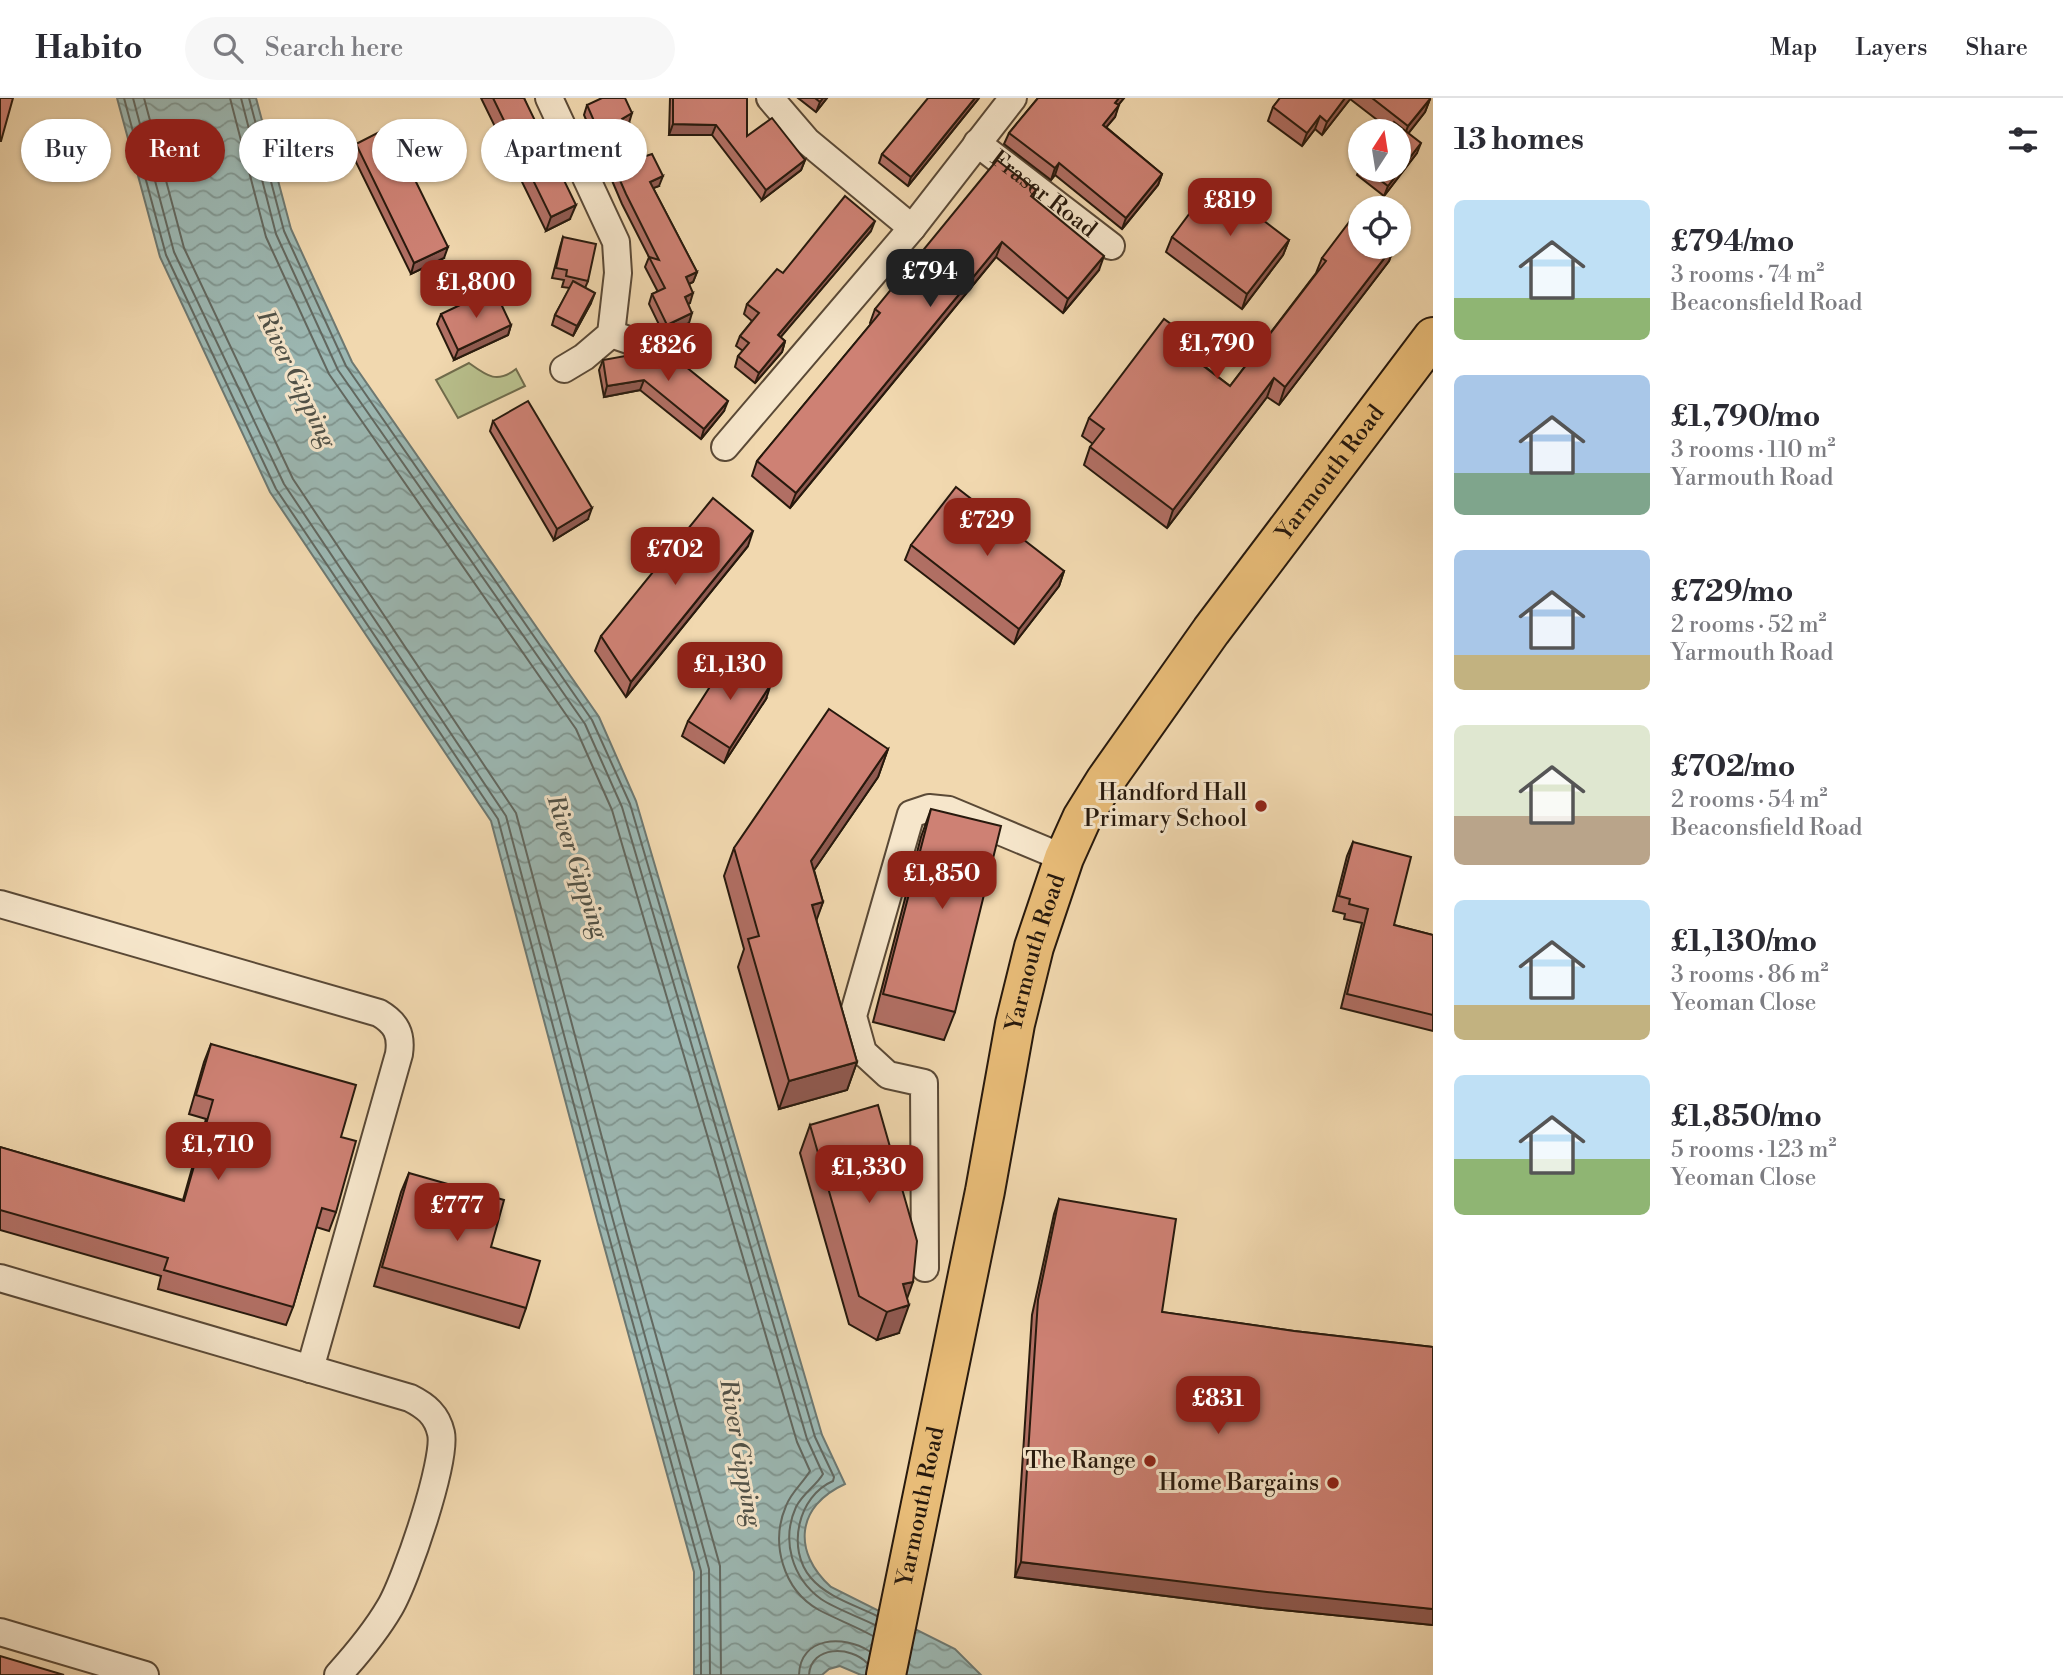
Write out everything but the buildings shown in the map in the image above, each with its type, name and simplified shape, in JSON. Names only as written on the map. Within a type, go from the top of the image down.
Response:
[{"type":"main road","name":"Yarmouth Road","points":[[886,1675],[985,1191],[1014,1024],[1034,947],[1064,858],[1082,818],[1104,781],[1211,631],[1433,337]]},
{"type":"street","points":[[549,98],[616,242],[618,273],[611,334],[584,357],[564,369]]},
{"type":"street","points":[[770,98],[807,141],[912,228]]},
{"type":"street","points":[[725,447],[912,228],[1013,98]]},
{"type":"street","name":"Fraser Road","points":[[977,143],[1111,246]]},
{"type":"street","points":[[611,334],[643,345]]},
{"type":"street","points":[[925,1268],[924,1083],[888,1075],[863,1052],[853,1016],[911,814],[929,808],[949,810],[1064,858]]},
{"type":"street","points":[[0,904],[379,1013],[396,1026],[401,1043],[399,1054],[310,1369]]},
{"type":"street","points":[[0,1278],[410,1398],[430,1410],[442,1439],[422,1526],[390,1607],[338,1675]]},
{"type":"street","points":[[0,1632],[145,1675]]},
{"type":"green space","points":[[469,363],[481,372],[498,377],[516,369],[525,386],[458,418],[436,380]]},
{"type":"water","name":"River Gipping","points":[[117,98],[256,98],[262,119],[239,119],[239,182],[278,182],[291,229],[352,362],[599,717],[636,801],[822,1435],[845,1484],[817,1504],[809,1517],[805,1545],[810,1559],[831,1587],[955,1649],[981,1675],[861,1675],[840,1666],[829,1669],[822,1675],[694,1675],[694,1572],[491,821],[270,492],[160,257],[140,182],[225,182],[225,119],[125,119],[125,128]]},
{"type":"place","name":"Handford Hall Primary School","points":[[1261,806]]},
{"type":"place","name":"The Range","points":[[1150,1461]]},
{"type":"place","name":"Home Bargains","points":[[1333,1483]]}]
